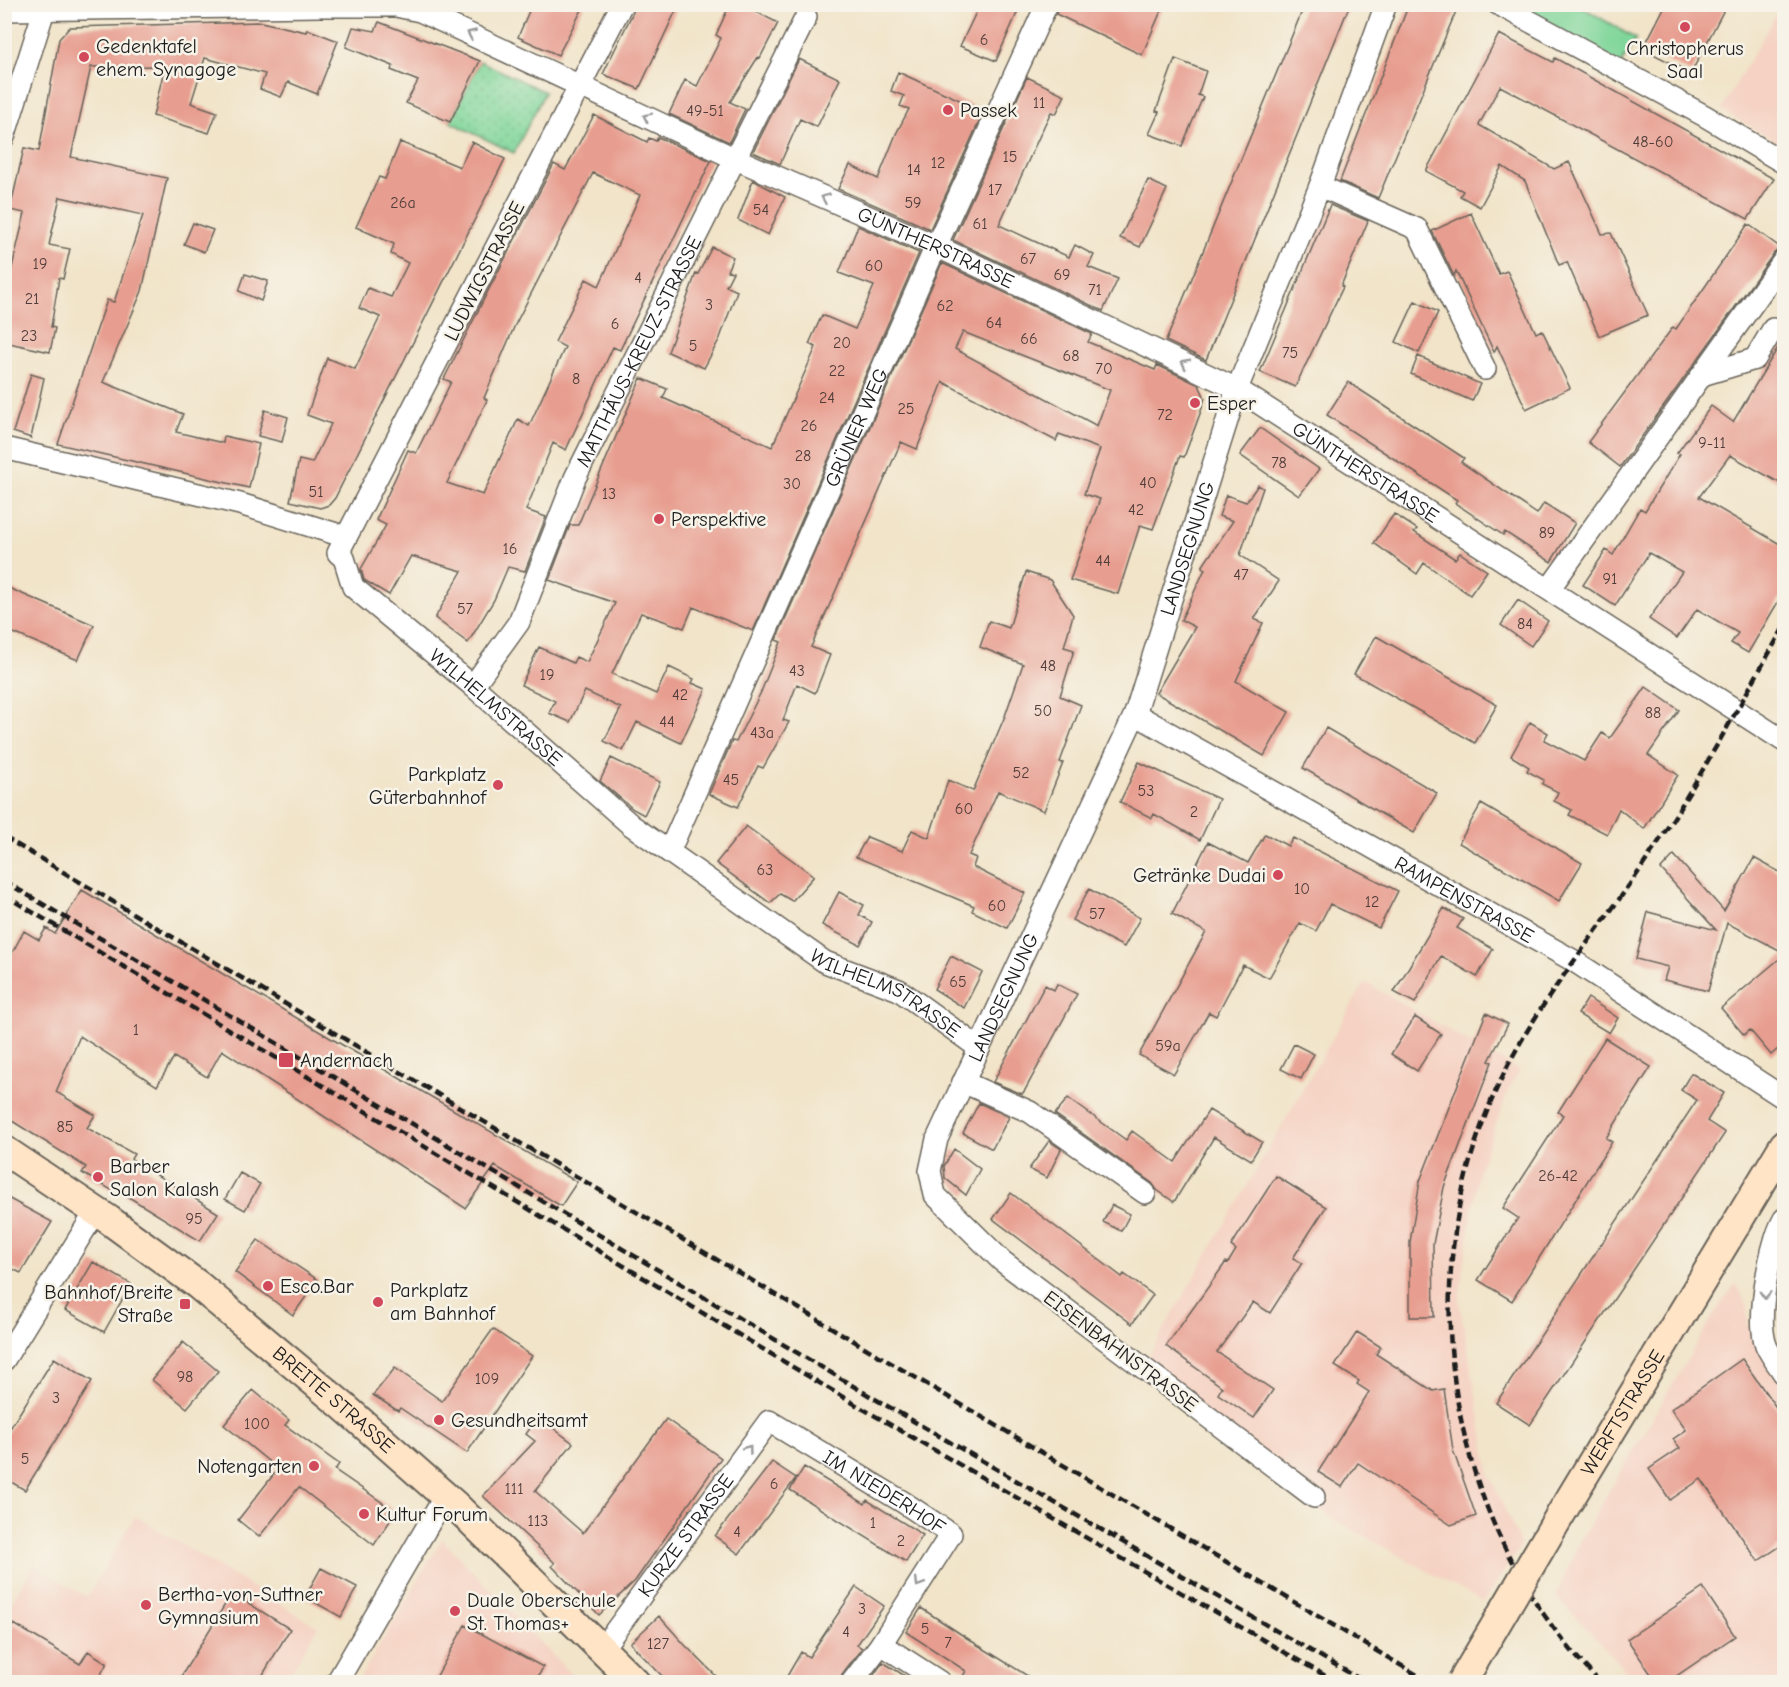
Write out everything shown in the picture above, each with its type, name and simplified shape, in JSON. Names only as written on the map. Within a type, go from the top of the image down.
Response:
[{"type":"street","name":"LUDWIGSTRASSE","points":[[346,537],[622,4]]},
{"type":"street","name":"GRÜNER WEG","points":[[669,852],[936,246],[1047,4]]},
{"type":"street","name":"LANDSEGNUNG","points":[[935,1195],[930,1171],[937,1139],[1135,714],[1237,389],[1320,186],[1386,4]]},
{"type":"street","points":[[1498,4],[1785,163]]},
{"type":"street","name":"GÜNTHERSTRASSE","points":[[4,10],[46,7],[396,5],[420,11],[736,159],[936,246],[1237,389],[1785,741]]},
{"type":"street","points":[[4,137],[46,7]]},
{"type":"street","name":"MATTHÄUS-KREUZ-STRASSE","points":[[473,686],[519,622],[575,478],[806,17]]},
{"type":"street","points":[[1320,186],[1417,229],[1485,369]]},
{"type":"street","points":[[1550,588],[1785,260]]},
{"type":"street","points":[[1702,375],[1755,359],[1773,329]]},
{"type":"street","points":[[4,448],[240,504],[346,537]]},
{"type":"street","name":"WILHELMSTRASSE","points":[[346,537],[338,554],[344,558],[353,587],[473,686],[631,825],[825,962],[899,990],[979,1048]]},
{"type":"street","name":"RAMPENSTRASSE","points":[[1135,714],[1574,961],[1785,1098]]},
{"type":"street","name":"LANDSEGNUNG","points":[[963,1082],[1030,1112],[1145,1192]]},
{"type":"street","name":"WERFTSTRASSE","points":[[1462,1683],[1553,1527],[1785,1145]]},
{"type":"street","name":"BREITE STRASSE","points":[[4,1150],[96,1211],[216,1299],[343,1406],[445,1496],[635,1683]]},
{"type":"street","name":"EISENBAHNSTRASSE","points":[[935,1195],[1002,1261],[1314,1497]]},
{"type":"street","points":[[4,1360],[96,1211]]},
{"type":"street","points":[[1785,1219],[1776,1233],[1764,1290],[1765,1342],[1785,1374]]},
{"type":"street","name":"IM NIEDERHOF","points":[[769,1421],[951,1534],[881,1644],[852,1683]]},
{"type":"street","name":"KURZE STRASSE","points":[[602,1649],[769,1421]]},
{"type":"street","points":[[337,1683],[445,1496]]},
{"type":"street","points":[[881,1644],[940,1683]]},
{"type":"shaded area","points":[[1767,5],[1784,5],[1784,146],[1721,110],[1778,11]]},
{"type":"shaded area","points":[[1365,982],[1520,1071],[1509,1089],[1478,1173],[1459,1300],[1490,1475],[1521,1546],[1483,1602],[1330,1517],[1141,1369]]},
{"type":"shaded area","points":[[1736,1283],[1747,1306],[1748,1325],[1784,1384],[1784,1682],[1636,1682],[1556,1596],[1580,1540],[1716,1311]]},
{"type":"shaded area","name":"Bertha-von-Suttner Gymnasium","points":[[135,1516],[318,1627],[285,1682],[5,1682],[5,1613],[33,1565],[87,1597]]},
{"type":"shaded area","name":"Duale Oberschule St. Thomas+","points":[[442,1539],[578,1682],[358,1682]]},
{"type":"green space","points":[[1511,5],[1579,5],[1636,39],[1620,66]]},
{"type":"green space","points":[[480,61],[545,92],[514,153],[450,122]]},
{"type":"building","points":[[532,4],[585,4],[558,55],[518,37]]},
{"type":"building","points":[[637,4],[679,4],[639,89],[603,74]]},
{"type":"building","points":[[730,4],[741,4],[778,23],[760,58],[758,57],[730,102],[745,109],[729,142],[669,114],[685,80],[697,86],[721,38],[716,35]]},
{"type":"building","points":[[980,4],[1021,4],[996,61],[960,46]]},
{"type":"building","points":[[1059,4],[1164,4],[1142,55],[1056,14]]},
{"type":"building","points":[[1305,4],[1350,4],[1206,360],[1166,341]]},
{"type":"building","points":[[1409,4],[1459,4],[1378,198],[1340,181]]},
{"type":"building","name":"Christopherus Saal","points":[[1666,4],[1727,4],[1691,73],[1643,49]]},
{"type":"building","points":[[261,22],[306,32],[307,29],[338,41],[317,94],[288,82],[281,97],[260,89],[265,74],[205,58],[191,103],[217,112],[209,133],[153,116],[165,66],[91,67],[71,157],[167,178],[142,291],[103,382],[183,414],[176,432],[223,443],[224,436],[259,444],[249,488],[58,444],[107,300],[114,302],[143,215],[60,197],[49,245],[70,249],[63,279],[59,278],[51,327],[55,328],[50,352],[4,342],[4,301],[25,213],[10,210],[24,148],[39,151],[59,39],[70,27]]},
{"type":"building","points":[[379,22],[480,61],[450,122],[406,103],[418,81],[391,70],[393,66],[346,47],[353,27],[375,31]]},
{"type":"building","points":[[1499,34],[1553,62],[1555,58],[1774,179],[1748,219],[1500,86],[1479,125],[1554,169],[1569,162],[1602,234],[1611,233],[1648,315],[1599,336],[1567,262],[1559,265],[1525,181],[1502,166],[1480,207],[1460,196],[1463,191],[1426,171]]},
{"type":"building","points":[[799,59],[840,79],[817,127],[800,119],[780,164],[753,152]]},
{"type":"building","points":[[1175,59],[1206,71],[1198,95],[1203,97],[1182,146],[1149,134],[1159,112],[1156,111]]},
{"type":"building","points":[[898,72],[984,111],[930,229],[838,189],[850,165],[878,179],[909,109],[900,106],[904,96],[891,91]]},
{"type":"building","points":[[1027,77],[1065,95],[1056,114],[1051,112],[999,225],[1069,257],[1075,245],[1094,255],[1088,267],[1118,279],[1103,311],[953,240]]},
{"type":"building","points":[[594,115],[647,142],[649,138],[656,141],[658,137],[711,161],[620,350],[613,347],[566,450],[553,443],[526,510],[546,517],[525,571],[508,567],[494,600],[468,643],[435,618],[462,571],[411,556],[389,595],[364,580],[361,569],[386,525],[376,520],[408,450],[416,453],[451,382],[444,379],[485,297],[554,164],[565,170]],"holes":[[[593,173],[640,195],[599,286],[586,279],[555,342],[565,347],[529,426],[518,419],[483,495],[447,483],[487,400],[484,398],[515,325]]]},
{"type":"building","points":[[400,142],[460,167],[472,142],[505,159],[335,498],[329,505],[320,508],[290,501],[299,460],[312,463],[331,424],[307,415],[327,358],[355,369],[380,317],[359,308],[368,288],[391,297],[408,263],[391,254],[394,244],[356,227],[379,177],[385,179]]},
{"type":"building","points":[[753,180],[785,197],[768,235],[738,220]]},
{"type":"building","points":[[1148,180],[1167,189],[1140,247],[1120,238]]},
{"type":"building","points":[[1330,205],[1368,221],[1341,286],[1343,287],[1295,387],[1260,372]]},
{"type":"building","points":[[1471,213],[1499,274],[1507,271],[1536,333],[1542,330],[1570,388],[1526,409],[1497,346],[1494,352],[1456,271],[1454,276],[1432,231]]},
{"type":"building","points":[[193,223],[213,230],[204,252],[184,244]]},
{"type":"building","points":[[1748,224],[1781,248],[1774,253],[1620,467],[1588,442],[1673,327],[1676,329]]},
{"type":"building","points":[[858,226],[919,253],[753,631],[693,607],[684,628],[641,613],[612,674],[656,694],[669,667],[694,679],[692,683],[706,689],[681,743],[637,722],[623,751],[604,741],[621,708],[585,691],[570,722],[549,713],[555,701],[521,685],[539,647],[573,663],[576,657],[587,662],[615,603],[549,580],[570,525],[578,525],[641,378],[667,389],[663,398],[772,447],[816,347],[809,344],[822,315],[855,329],[874,286],[839,273]]},
{"type":"building","points":[[712,247],[733,257],[727,271],[733,272],[726,286],[737,291],[720,338],[704,368],[668,352],[696,273],[698,274]]},
{"type":"building","points":[[942,263],[1092,334],[1088,342],[1155,370],[1157,365],[1199,385],[1205,398],[1184,457],[1180,456],[1153,529],[1140,525],[1118,594],[1070,580],[1100,499],[1084,494],[1100,449],[1059,434],[1056,441],[943,382],[917,449],[901,442],[811,647],[830,655],[815,693],[797,684],[783,720],[789,722],[763,768],[758,766],[738,807],[709,794],[732,741],[736,742],[761,692],[781,642],[776,640]],"holes":[[[963,332],[1110,390],[1097,426],[955,349]]]},
{"type":"building","points":[[245,274],[268,281],[261,301],[239,291]]},
{"type":"building","points":[[1415,301],[1438,312],[1419,353],[1396,342]]},
{"type":"building","points":[[1785,336],[1785,486],[1730,455],[1699,497],[1785,547],[1785,590],[1748,653],[1731,643],[1738,633],[1697,609],[1677,638],[1649,619],[1682,572],[1649,553],[1615,606],[1583,585],[1606,550],[1613,555],[1640,508],[1645,511],[1680,454],[1677,453],[1711,406],[1733,422]]},
{"type":"building","points":[[1418,356],[1480,384],[1472,401],[1411,374]]},
{"type":"building","points":[[31,374],[44,378],[31,438],[13,432]]},
{"type":"building","points":[[1348,382],[1464,458],[1461,462],[1537,514],[1544,503],[1575,523],[1551,562],[1505,532],[1503,535],[1455,503],[1457,500],[1327,415]]},
{"type":"building","points":[[265,410],[288,417],[282,442],[258,436]]},
{"type":"building","points":[[1260,428],[1319,469],[1299,496],[1240,455]]},
{"type":"building","points":[[1258,485],[1263,488],[1240,555],[1279,581],[1254,619],[1263,623],[1236,681],[1289,712],[1264,756],[1156,693],[1195,627],[1181,620],[1205,569],[1202,567],[1233,521],[1219,516],[1226,495],[1246,502]]},
{"type":"building","points":[[1394,514],[1417,529],[1414,532],[1455,559],[1460,553],[1487,571],[1470,595],[1424,563],[1417,574],[1374,543]]},
{"type":"building","points":[[1026,572],[1050,580],[1073,615],[1064,647],[1074,650],[1060,696],[1081,705],[1060,762],[1063,763],[1044,811],[998,791],[969,855],[976,858],[973,867],[1025,893],[1007,928],[972,911],[974,906],[856,857],[867,837],[902,851],[912,830],[929,838],[948,780],[973,791],[1005,716],[1023,664],[980,647],[989,621],[1009,628]]},
{"type":"building","points":[[4,586],[94,625],[78,660],[4,629]]},
{"type":"building","points":[[1518,600],[1548,621],[1531,646],[1501,625]]},
{"type":"building","points":[[1376,636],[1497,705],[1475,743],[1354,674]]},
{"type":"building","points":[[1646,687],[1679,710],[1648,755],[1678,775],[1644,829],[1619,809],[1607,834],[1569,815],[1572,810],[1554,801],[1558,792],[1542,784],[1544,780],[1527,771],[1529,767],[1511,756],[1530,722],[1548,733],[1544,740],[1584,761],[1602,733],[1610,738]]},
{"type":"building","points":[[1326,728],[1437,793],[1414,833],[1303,768]]},
{"type":"building","points":[[611,758],[660,782],[644,815],[633,809],[600,781]]},
{"type":"building","points":[[1139,762],[1219,799],[1200,840],[1154,814],[1152,818],[1120,802]]},
{"type":"building","points":[[1481,804],[1582,863],[1559,901],[1459,843]]},
{"type":"building","points":[[746,826],[814,876],[792,901],[780,894],[770,903],[716,863]]},
{"type":"building","points":[[1265,834],[1288,846],[1293,838],[1398,891],[1379,928],[1330,904],[1316,931],[1300,923],[1269,978],[1243,965],[1216,1016],[1209,1012],[1174,1074],[1139,1055],[1206,932],[1172,914],[1208,842],[1248,863]]},
{"type":"building","points":[[1674,855],[1724,911],[1754,858],[1785,875],[1785,953],[1727,923],[1708,991],[1664,980],[1668,967],[1636,959],[1648,912],[1716,930],[1661,869]]},
{"type":"building","points":[[1089,889],[1140,918],[1124,947],[1072,920]]},
{"type":"building","points":[[82,890],[577,1182],[561,1206],[495,1166],[465,1208],[222,1050],[207,1077],[174,1057],[157,1086],[80,1036],[56,1092],[95,1115],[87,1128],[134,1154],[131,1159],[218,1213],[200,1241],[114,1188],[113,1191],[82,1173],[86,1167],[4,1116],[4,968],[24,931],[39,940],[46,928],[55,934]]},
{"type":"building","points":[[839,892],[864,905],[859,915],[872,922],[860,945],[822,925]]},
{"type":"building","points":[[1444,908],[1463,919],[1457,928],[1493,949],[1477,977],[1441,956],[1415,1003],[1394,992]]},
{"type":"building","points":[[1785,954],[1785,1043],[1771,1055],[1750,1030],[1744,1035],[1721,1008]]},
{"type":"building","points":[[951,956],[982,972],[964,1008],[934,989]]},
{"type":"building","points":[[1057,984],[1077,994],[1025,1090],[1022,1094],[993,1082],[1045,985],[1054,990]]},
{"type":"building","points":[[1588,998],[1618,1018],[1609,1033],[1578,1014]]},
{"type":"building","points":[[1486,1013],[1508,1024],[1489,1061],[1492,1062],[1444,1187],[1433,1244],[1434,1317],[1410,1317],[1410,1242],[1420,1181]]},
{"type":"building","points":[[1415,1017],[1441,1034],[1417,1071],[1391,1054]]},
{"type":"building","points":[[1605,1038],[1651,1067],[1606,1138],[1612,1142],[1512,1301],[1478,1280],[1518,1218],[1503,1208],[1563,1115],[1558,1112]]},
{"type":"building","points":[[1294,1044],[1314,1054],[1301,1079],[1281,1069]]},
{"type":"building","points":[[1691,1073],[1724,1093],[1707,1121],[1725,1133],[1530,1425],[1496,1403],[1697,1100],[1681,1090]]},
{"type":"building","points":[[1068,1098],[1126,1140],[1132,1131],[1175,1162],[1209,1110],[1262,1142],[1251,1160],[1214,1137],[1174,1202],[1157,1190],[1152,1183],[1055,1114]]},
{"type":"building","points":[[979,1103],[1009,1117],[992,1149],[963,1133]]},
{"type":"building","points":[[1049,1141],[1061,1149],[1047,1178],[1029,1169]]},
{"type":"building","points":[[954,1149],[980,1169],[966,1195],[945,1178],[944,1166]]},
{"type":"building","points":[[240,1173],[260,1184],[245,1210],[225,1199]]},
{"type":"building","points":[[1276,1176],[1326,1207],[1293,1258],[1302,1263],[1270,1313],[1253,1302],[1217,1352],[1273,1390],[1254,1418],[1218,1394],[1222,1387],[1166,1346],[1226,1262],[1228,1263],[1236,1250],[1231,1246]]},
{"type":"building","points":[[1011,1193],[1122,1277],[1124,1274],[1153,1295],[1132,1324],[993,1219]]},
{"type":"building","points":[[4,1196],[52,1222],[21,1273],[4,1265]]},
{"type":"building","points":[[1112,1205],[1130,1214],[1121,1231],[1103,1222]]},
{"type":"building","points":[[258,1240],[318,1280],[293,1315],[235,1272]]},
{"type":"building","points":[[93,1262],[131,1284],[104,1332],[65,1310]]},
{"type":"building","points":[[493,1329],[532,1356],[467,1453],[400,1408],[398,1411],[373,1395],[395,1368],[442,1401]]},
{"type":"building","points":[[1357,1332],[1381,1347],[1376,1354],[1433,1391],[1444,1389],[1453,1450],[1476,1516],[1451,1525],[1358,1463],[1342,1487],[1318,1472],[1369,1392],[1357,1384],[1359,1381],[1335,1366]]},
{"type":"building","points":[[183,1342],[218,1371],[187,1408],[152,1380]]},
{"type":"building","points":[[54,1358],[92,1381],[25,1490],[4,1478],[4,1438]]},
{"type":"building","points":[[1742,1359],[1785,1420],[1785,1543],[1758,1561],[1701,1479],[1670,1500],[1649,1469],[1680,1448],[1673,1439],[1686,1430],[1671,1409]]},
{"type":"building","points":[[253,1390],[289,1420],[285,1425],[339,1464],[335,1470],[396,1512],[374,1545],[299,1487],[259,1537],[238,1520],[278,1469],[224,1425]]},
{"type":"building","points":[[538,1417],[573,1443],[535,1491],[583,1533],[666,1419],[721,1458],[635,1581],[599,1615],[552,1566],[555,1563],[483,1496],[535,1441],[526,1434]]},
{"type":"building","points":[[772,1462],[796,1478],[739,1554],[715,1536]]},
{"type":"building","points":[[804,1467],[865,1504],[867,1500],[923,1535],[906,1562],[790,1490]]},
{"type":"building","points":[[321,1568],[357,1587],[341,1617],[305,1597]]},
{"type":"building","points":[[856,1587],[884,1606],[857,1645],[862,1648],[842,1674],[840,1683],[783,1683],[801,1652],[809,1657]]},
{"type":"building","points":[[1703,1588],[1735,1636],[1666,1683],[1657,1683],[1627,1639]]},
{"type":"building","points":[[232,1593],[290,1629],[258,1683],[177,1683]]},
{"type":"building","points":[[921,1608],[1039,1683],[959,1683],[966,1671],[906,1632]]},
{"type":"building","points":[[659,1616],[723,1683],[669,1683],[630,1643]]},
{"type":"building","points":[[14,1624],[80,1664],[88,1651],[107,1663],[100,1676],[110,1683],[4,1683],[4,1638]]},
{"type":"building","name":"Duale Oberschule St. Thomas+","points":[[465,1625],[543,1667],[535,1683],[433,1683]]},
{"type":"building","points":[[883,1662],[916,1683],[868,1683]]},
{"type":"railway","points":[[1600,1682],[1549,1622],[1508,1554],[1478,1482],[1458,1406],[1450,1328],[1453,1249],[1467,1172],[1493,1097],[1510,1062],[1550,996],[1661,838],[1784,627]]},
{"type":"railway","points":[[4,837],[1429,1682]]},
{"type":"railway","points":[[4,881],[870,1396],[1365,1682]]},
{"type":"railway","points":[[4,895],[858,1406],[1336,1682]]},
{"type":"place","name":"Christopherus Saal","points":[[1685,27]]},
{"type":"place","name":"Gedenktafel ehem. Synagoge","points":[[84,57]]},
{"type":"place","name":"Passek","points":[[948,110]]},
{"type":"place","name":"Esper","points":[[1195,403]]},
{"type":"place","name":"Perspektive","points":[[659,519]]},
{"type":"place","name":"Parkplatz Güterbahnhof","points":[[498,785]]},
{"type":"place","name":"Getränke Dudai","points":[[1278,875]]},
{"type":"place","name":"Andernach","points":[[286,1060]]},
{"type":"place","name":"Barber Salon Kalash","points":[[98,1177]]},
{"type":"place","name":"Esco.Bar","points":[[268,1286]]},
{"type":"place","name":"Parkplatz am Bahnhof","points":[[378,1302]]},
{"type":"place","name":"Bahnhof/Breite Straße","points":[[185,1304]]},
{"type":"place","name":"Gesundheitsamt","points":[[439,1420]]},
{"type":"place","name":"Notengarten","points":[[314,1466]]},
{"type":"place","name":"Kultur Forum","points":[[364,1514]]},
{"type":"place","name":"Bertha-von-Suttner Gymnasium","points":[[146,1605]]},
{"type":"place","name":"Duale Oberschule St. Thomas+","points":[[455,1611]]}]
